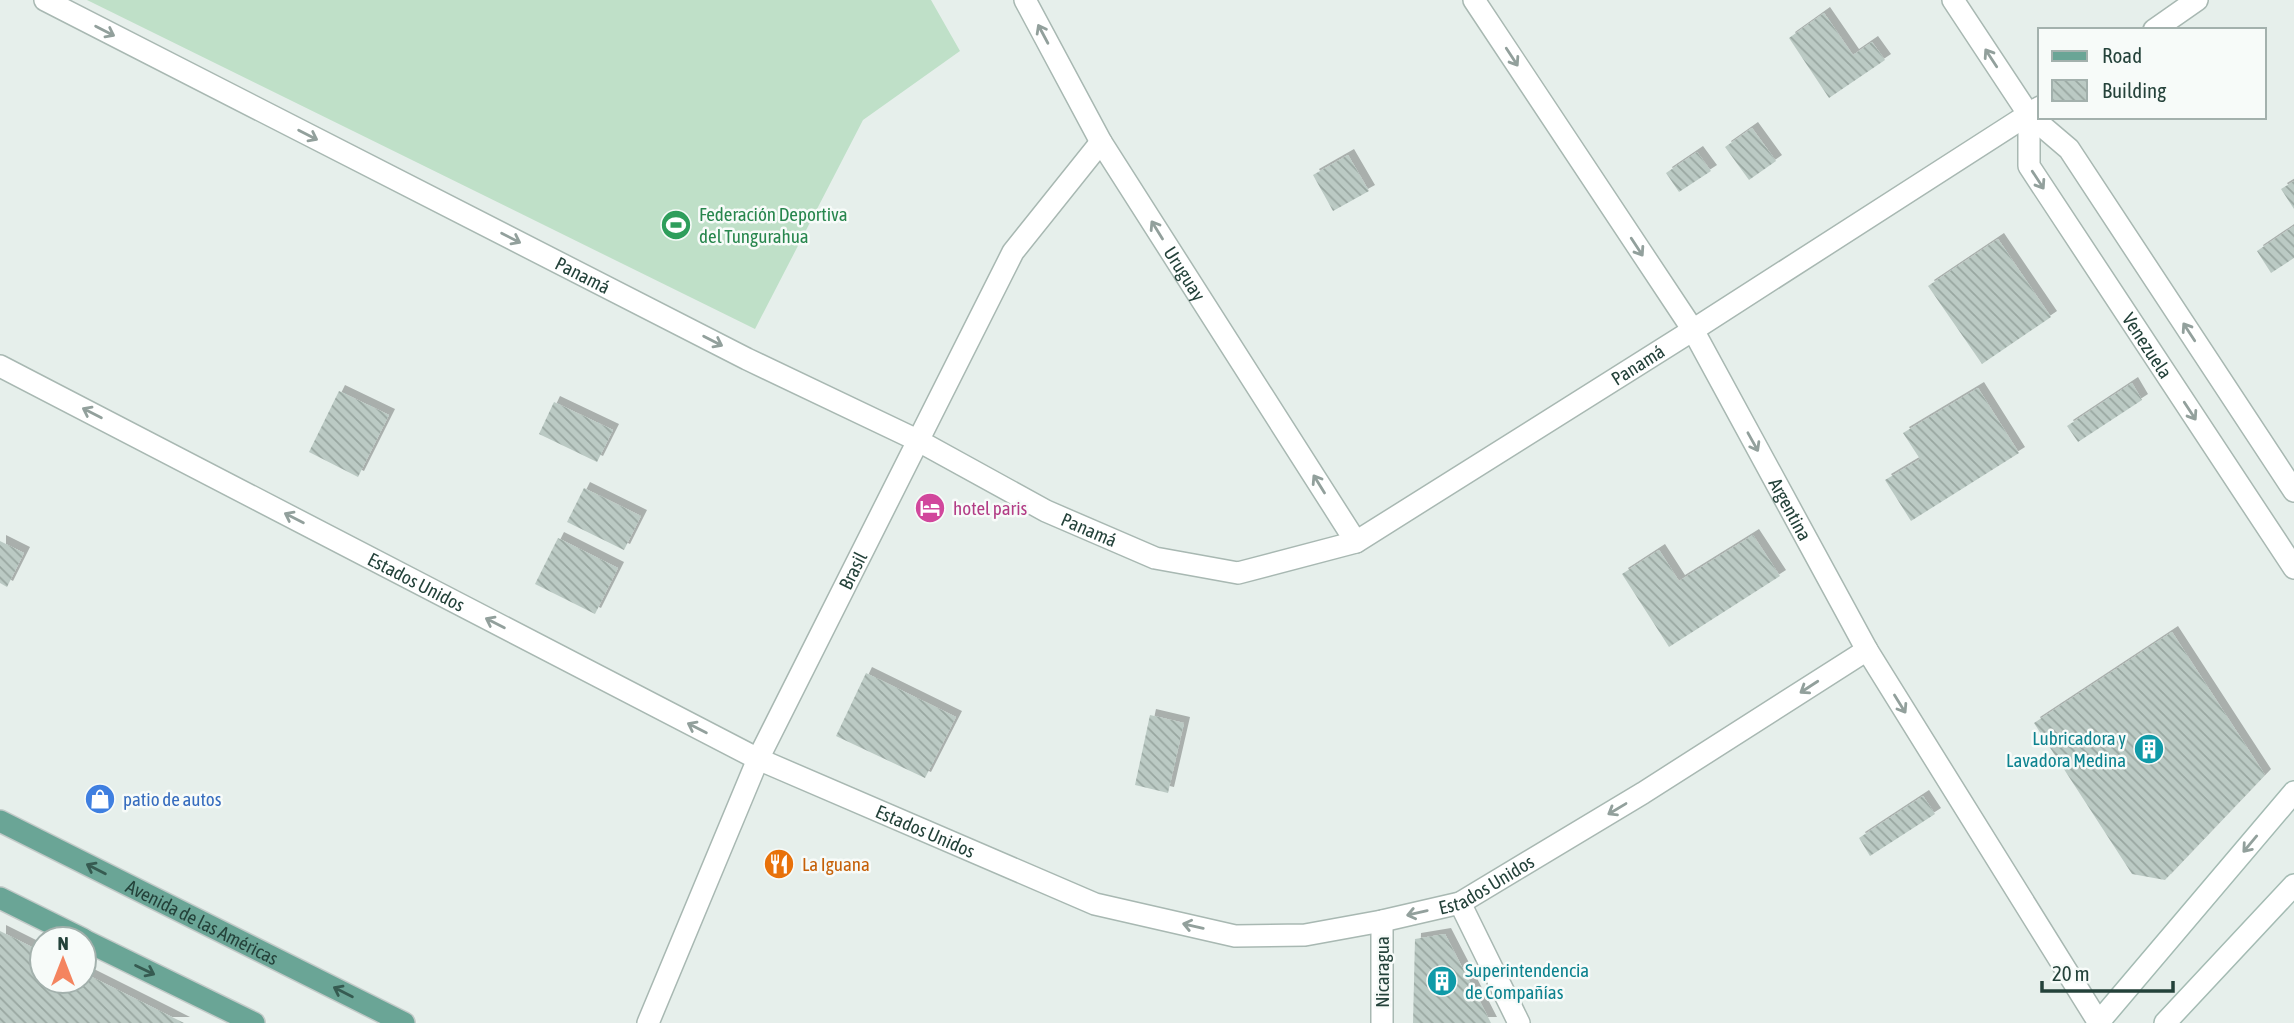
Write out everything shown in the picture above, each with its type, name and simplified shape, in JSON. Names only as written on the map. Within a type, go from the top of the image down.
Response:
[{"type":"main road","name":"Avenida de las Américas","points":[[0,821],[404,1023]]},
{"type":"main road","points":[[0,898],[55,925]]},
{"type":"main road","points":[[98,946],[254,1023]]},
{"type":"street","name":"Panamá","points":[[45,0],[747,359],[917,440],[1046,511],[1155,558],[1238,573],[1356,542],[2035,111]]},
{"type":"street","name":"Uruguay","points":[[1025,0],[1101,142],[1356,542]]},
{"type":"street","name":"Argentina","points":[[1474,0],[1693,330],[1867,650],[2099,1023]]},
{"type":"street","points":[[1953,0],[2035,111]]},
{"type":"street","points":[[2157,28],[2197,0]]},
{"type":"street","name":"Venezuela","points":[[2035,111],[2029,166],[2294,568]]},
{"type":"street","points":[[2042,119],[2069,149],[2294,491]]},
{"type":"street","name":"Brasil","points":[[648,1023],[758,759],[1013,252],[1101,142]]},
{"type":"street","name":"Estados Unidos","points":[[0,366],[758,759],[1095,904],[1235,936],[1305,935],[1460,903],[1643,793],[1867,650]]},
{"type":"street","points":[[2099,1023],[2294,792]]},
{"type":"street","points":[[2165,1023],[2294,885]]},
{"type":"street","points":[[1460,903],[1519,1023]]},
{"type":"street","name":"Nicaragua","points":[[1382,921],[1382,1023]]},
{"type":"green space","name":"Federación Deportiva del Tungurahua","points":[[87,0],[931,0],[960,51],[863,120],[755,329]]},
{"type":"building","points":[[1824,13],[1853,55],[1872,42],[1885,60],[1829,98],[1789,38]]},
{"type":"building","points":[[1752,128],[1776,161],[1749,180],[1725,147]]},
{"type":"building","points":[[1697,152],[1711,171],[1679,192],[1666,173]]},
{"type":"building","points":[[1348,155],[1369,191],[1333,211],[1313,175]]},
{"type":"building","points":[[2294,181],[2294,209],[2281,189]]},
{"type":"building","points":[[2294,226],[2294,258],[2271,273],[2257,251]]},
{"type":"building","points":[[1998,239],[2051,317],[1982,364],[1928,286]]},
{"type":"building","points":[[2132,383],[2142,400],[2078,442],[2067,426]]},
{"type":"building","points":[[1978,388],[2019,453],[1911,521],[1885,480],[1920,459],[1903,433]]},
{"type":"building","points":[[339,391],[389,415],[358,477],[309,452]]},
{"type":"building","points":[[554,402],[613,430],[597,462],[539,434]]},
{"type":"building","points":[[584,488],[641,516],[624,550],[567,522]]},
{"type":"building","points":[[1753,535],[1780,576],[1669,647],[1622,574],[1659,550],[1679,581]]},
{"type":"building","points":[[558,538],[618,568],[595,614],[535,584]]},
{"type":"building","points":[[0,541],[24,553],[7,587],[0,583]]},
{"type":"building","name":"Lubricadora y Lavadora Medina","points":[[2172,632],[2265,775],[2165,880],[2132,874],[2034,723]]},
{"type":"building","points":[[866,673],[956,717],[925,778],[836,736]]},
{"type":"building","points":[[1150,715],[1184,723],[1168,793],[1135,785]]},
{"type":"building","points":[[1923,796],[1935,814],[1870,856],[1859,838]]},
{"type":"building","points":[[0,931],[28,945],[28,995],[98,995],[98,980],[184,1023],[0,1023]]},
{"type":"building","name":"Superintendencia de Compañías","points":[[1445,934],[1491,1023],[1413,1023],[1415,939]]},
{"type":"place","name":"Federación Deportiva del Tungurahua","points":[[676,225]]},
{"type":"place","name":"hotel paris","points":[[930,508]]},
{"type":"place","name":"Lubricadora y Lavadora Medina","points":[[2149,749]]},
{"type":"place","name":"patio de autos","points":[[100,799]]},
{"type":"place","name":"La Iguana","points":[[779,864]]},
{"type":"place","name":"Superintendencia de Compañías","points":[[1442,981]]}]
